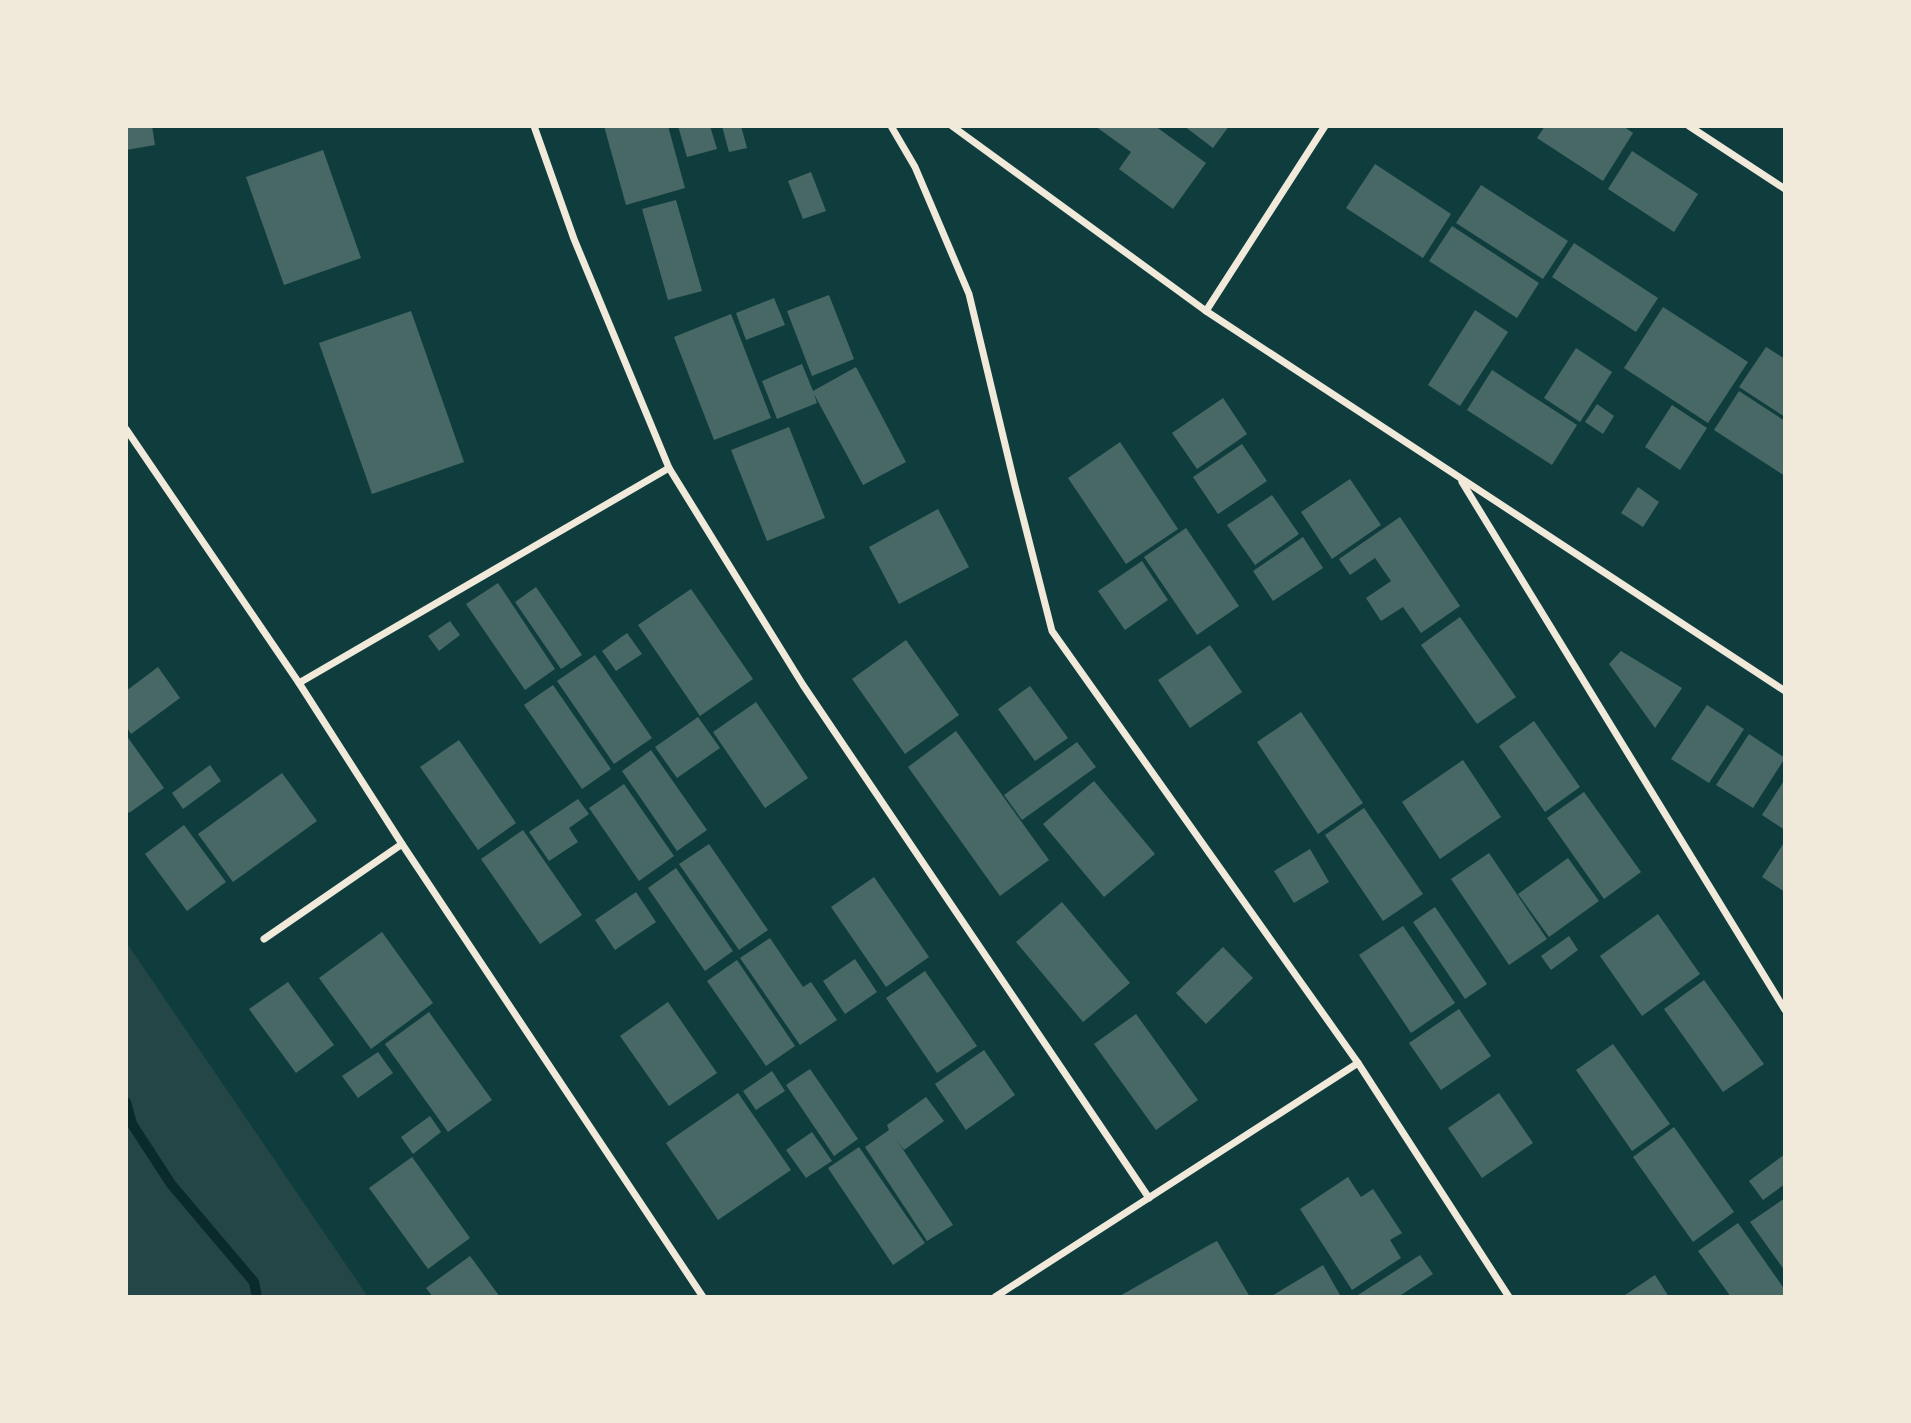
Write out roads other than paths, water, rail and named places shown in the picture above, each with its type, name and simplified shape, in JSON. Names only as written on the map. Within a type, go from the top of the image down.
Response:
[{"type":"street","points":[[534,126],[574,239],[669,468],[803,685],[1149,1198]]},
{"type":"street","points":[[891,126],[915,167],[969,294],[1052,631],[1358,1063],[1509,1297]]},
{"type":"street","points":[[952,126],[1206,311],[1785,691]]},
{"type":"street","points":[[1206,311],[1325,126]]},
{"type":"street","points":[[1689,126],[1785,189]]},
{"type":"street","points":[[126,429],[299,683],[402,844],[703,1297]]},
{"type":"street","points":[[299,683],[669,468]]},
{"type":"street","points":[[1460,478],[1785,1010]]},
{"type":"street","points":[[264,939],[402,844]]},
{"type":"street","points":[[995,1297],[1358,1063]]},
{"type":"waterway","points":[[126,1102],[132,1124],[171,1184],[254,1282],[257,1297]]}]
